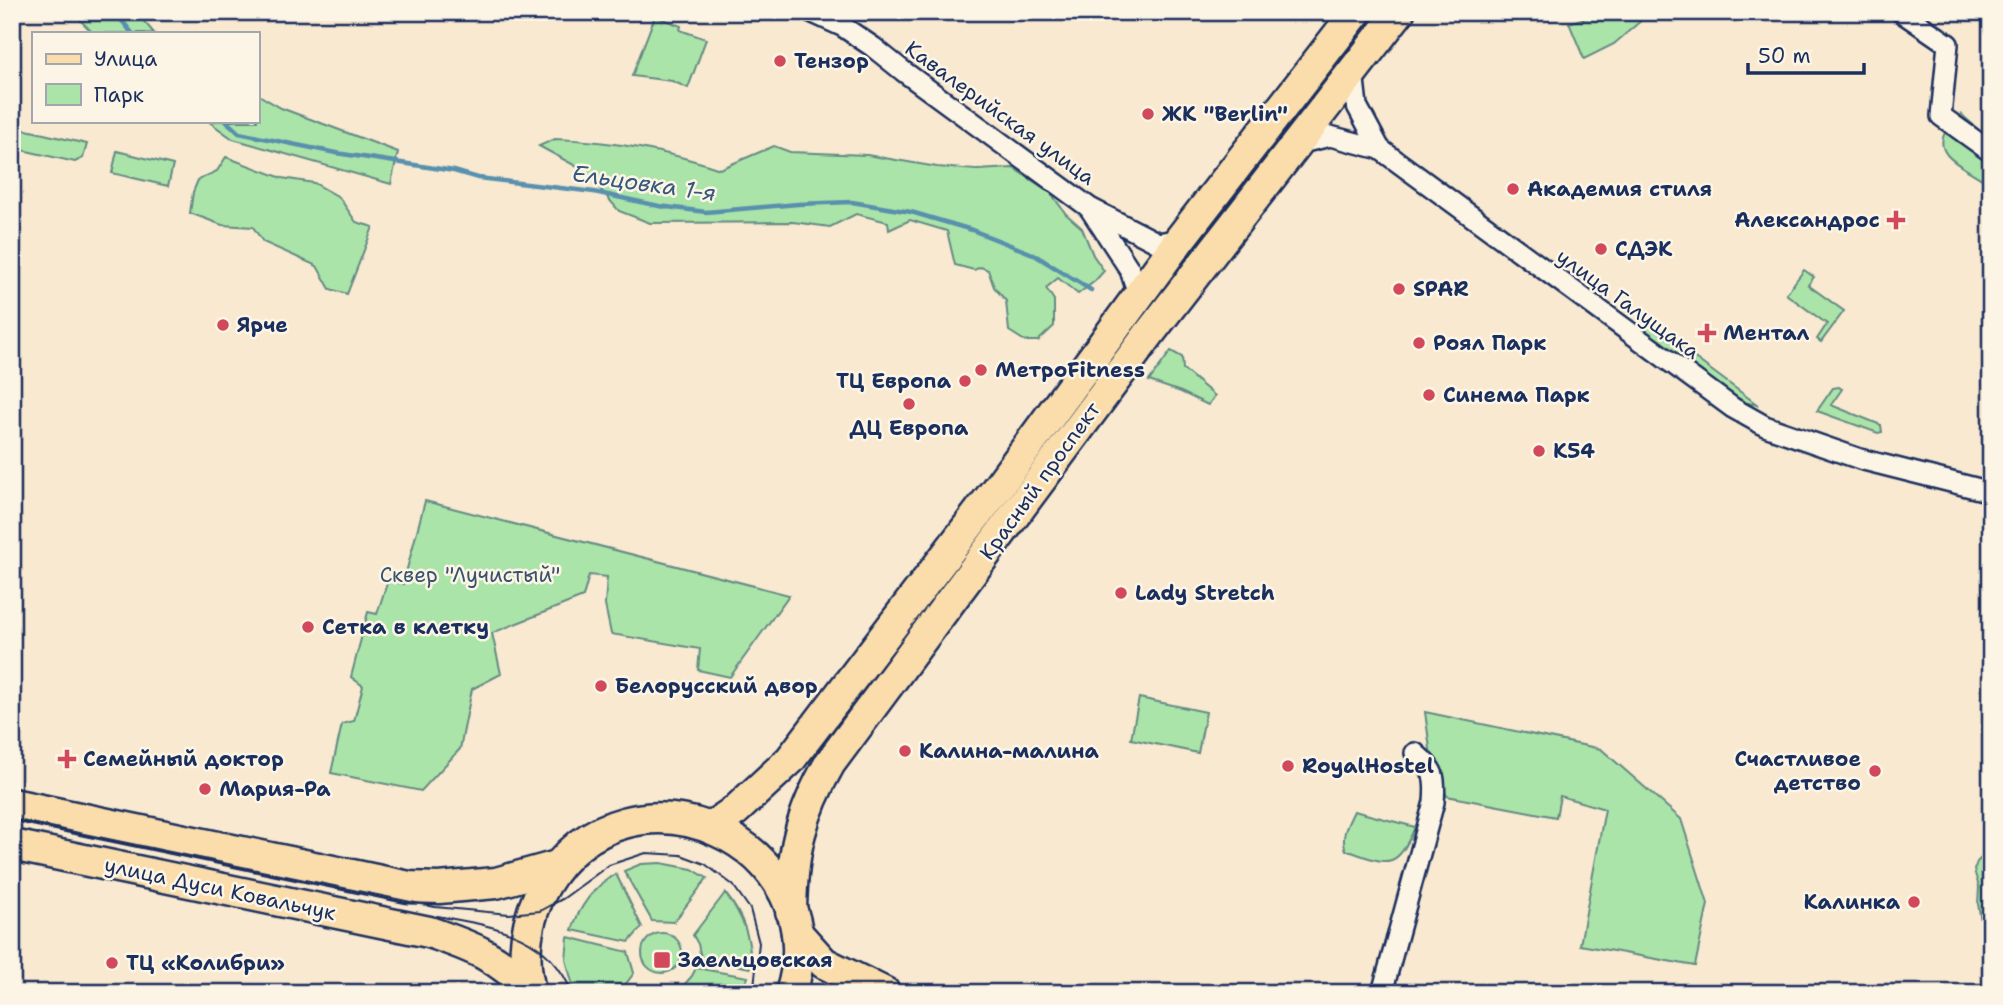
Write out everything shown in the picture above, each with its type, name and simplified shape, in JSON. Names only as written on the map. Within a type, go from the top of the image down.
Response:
[{"type":"main road","name":"Красный проспект","points":[[711,827],[736,810],[790,760],[995,491],[1138,294],[1356,12]]},
{"type":"main road","name":"Красный проспект","points":[[791,993],[797,976],[792,874],[798,836],[809,805],[830,763],[1149,334],[1399,12]]},
{"type":"main road","name":"улица Дуси Ковальчук","points":[[12,804],[409,887],[439,888],[496,883],[557,866]]},
{"type":"main road","points":[[530,991],[525,946],[534,904],[557,866],[582,843],[611,827],[644,818],[678,818],[711,827],[738,841],[761,860],[779,884],[794,922],[824,963],[885,993]]},
{"type":"main road","name":"улица Дуси Ковальчук","points":[[12,845],[429,932],[486,955],[507,967],[530,991]]},
{"type":"street","name":"Кавалерийская улица","points":[[811,12],[842,26],[873,47],[1090,208]]},
{"type":"street","points":[[1901,12],[1948,44],[1941,116],[1991,152]]},
{"type":"street","points":[[1353,71],[1357,106],[1380,149]]},
{"type":"street","points":[[1297,144],[1330,136],[1380,149]]},
{"type":"street","name":"улица Галущака","points":[[1380,149],[1733,408],[1765,426],[1860,458],[1991,492]]},
{"type":"street","points":[[1090,208],[1158,243],[1180,239]]},
{"type":"street","points":[[1090,208],[1130,270],[1138,294]]},
{"type":"street","points":[[1382,993],[1434,802],[1436,780],[1428,764],[1415,753]]},
{"type":"green space","points":[[72,12],[136,12],[153,32],[92,32]]},
{"type":"green space","points":[[1604,12],[1651,12],[1614,44],[1584,59],[1569,23]]},
{"type":"green space","points":[[655,16],[681,26],[680,30],[706,39],[688,88],[672,81],[632,76]]},
{"type":"green space","points":[[259,95],[281,108],[398,152],[391,184],[233,139],[209,122],[259,122]]},
{"type":"green space","points":[[1961,114],[1991,141],[1991,186],[1956,163],[1944,149],[1942,141],[1946,131],[1952,121]]},
{"type":"green space","points":[[18,128],[87,144],[83,158],[75,162],[13,148]]},
{"type":"green space","points":[[555,139],[639,148],[720,169],[774,146],[790,152],[867,155],[937,167],[977,170],[1013,168],[1050,192],[1066,214],[1082,228],[1093,255],[1104,271],[1078,294],[1058,278],[1046,288],[1054,300],[1054,326],[1038,341],[1025,341],[1009,331],[1006,301],[994,287],[988,270],[955,265],[947,231],[910,220],[889,230],[888,222],[856,214],[830,227],[793,222],[650,223],[619,211],[585,171],[539,146]]},
{"type":"green space","points":[[117,151],[173,165],[168,186],[112,173]]},
{"type":"green space","points":[[226,157],[282,178],[314,183],[339,197],[356,222],[373,227],[347,294],[330,289],[317,266],[263,242],[253,227],[222,225],[190,213],[198,180],[217,171]]},
{"type":"green space","points":[[1804,270],[1814,277],[1808,285],[1844,311],[1821,342],[1817,339],[1827,324],[1786,294]]},
{"type":"green space","points":[[1641,318],[1758,405],[1737,401],[1638,326]]},
{"type":"green space","points":[[1171,351],[1182,357],[1183,369],[1215,396],[1208,405],[1149,381]]},
{"type":"green space","points":[[1833,388],[1842,389],[1831,405],[1881,425],[1882,432],[1878,433],[1817,411]]},
{"type":"green space","name":"Сквер \"Лучистый\"","points":[[425,501],[789,595],[730,677],[698,670],[700,649],[611,634],[605,605],[607,577],[589,575],[583,597],[492,633],[501,674],[472,689],[460,749],[421,791],[331,773],[342,724],[354,721],[363,686],[351,677],[368,612],[377,614],[388,580],[403,584]]},
{"type":"green space","points":[[1139,698],[1206,712],[1198,753],[1131,739]]},
{"type":"green space","points":[[1425,712],[1601,749],[1681,819],[1708,904],[1695,966],[1580,945],[1605,809],[1560,796],[1556,817],[1447,796],[1431,756]]},
{"type":"green space","points":[[1354,811],[1415,827],[1396,858],[1389,861],[1372,859],[1346,850],[1344,845],[1344,835]]},
{"type":"green space","points":[[1991,836],[1991,948],[1984,937],[1978,904],[1979,887],[1974,870]]},
{"type":"green space","points":[[661,863],[692,869],[707,878],[674,922],[652,921],[624,871],[641,864]]},
{"type":"green space","points":[[616,874],[642,927],[629,942],[572,930],[588,898]]},
{"type":"green space","points":[[725,893],[745,928],[750,968],[701,958],[693,935]]},
{"type":"green space","points":[[662,933],[670,934],[676,939],[681,945],[681,961],[676,967],[670,972],[662,973],[654,972],[648,967],[643,961],[642,953],[643,945],[648,939],[654,934]]},
{"type":"green space","points":[[568,937],[628,952],[634,973],[619,993],[575,993],[566,960]]},
{"type":"green space","points":[[696,968],[748,977],[742,993],[688,993],[684,985]]},
{"type":"waterway","name":"Ельцовка 1-я","points":[[115,12],[131,32]]},
{"type":"waterway","name":"Ельцовка 1-я","points":[[227,122],[239,133],[336,153],[454,171],[478,178],[594,192],[659,206],[706,212],[852,202],[911,212],[972,230],[1033,254],[1091,290]]},
{"type":"tram line","points":[[12,819],[435,907],[509,914],[540,911],[564,898],[609,865],[646,853],[681,855],[705,864],[733,885],[750,909],[759,943],[751,993]]},
{"type":"tram line","points":[[437,916],[498,929],[534,945],[549,957],[562,973],[572,993]]},
{"type":"place","name":"Тензор","points":[[780,61]]},
{"type":"place","name":"ЖК \"Berlin\"","points":[[1148,114]]},
{"type":"place","name":"Академия стиля","points":[[1513,189]]},
{"type":"place","name":"Александрос","points":[[1896,220]]},
{"type":"place","name":"СДЭК","points":[[1601,249]]},
{"type":"place","name":"SPAR","points":[[1399,289]]},
{"type":"place","name":"Ярче","points":[[223,325]]},
{"type":"place","name":"Ментал","points":[[1707,333]]},
{"type":"place","name":"Роял Парк","points":[[1419,343]]},
{"type":"place","name":"МетроFitness","points":[[981,370]]},
{"type":"place","name":"ТЦ Европа","points":[[965,381]]},
{"type":"place","name":"Синема Парк","points":[[1429,395]]},
{"type":"place","name":"ДЦ Европа","points":[[909,404]]},
{"type":"place","name":"К54","points":[[1539,451]]},
{"type":"place","name":"Lady Stretch","points":[[1121,593]]},
{"type":"place","name":"Сетка в клетку","points":[[308,627]]},
{"type":"place","name":"Белорусский двор","points":[[601,686]]},
{"type":"place","name":"Калина-малина","points":[[905,751]]},
{"type":"place","name":"Семейный доктор","points":[[67,759]]},
{"type":"place","name":"RoyalHostel","points":[[1288,766]]},
{"type":"place","name":"Счастливое детство","points":[[1875,771]]},
{"type":"place","name":"Мария-Ра","points":[[205,789]]},
{"type":"place","name":"Калинка","points":[[1914,902]]},
{"type":"place","name":"Заельцовская","points":[[662,960]]},
{"type":"place","name":"ТЦ «Колибри»","points":[[112,963]]}]
